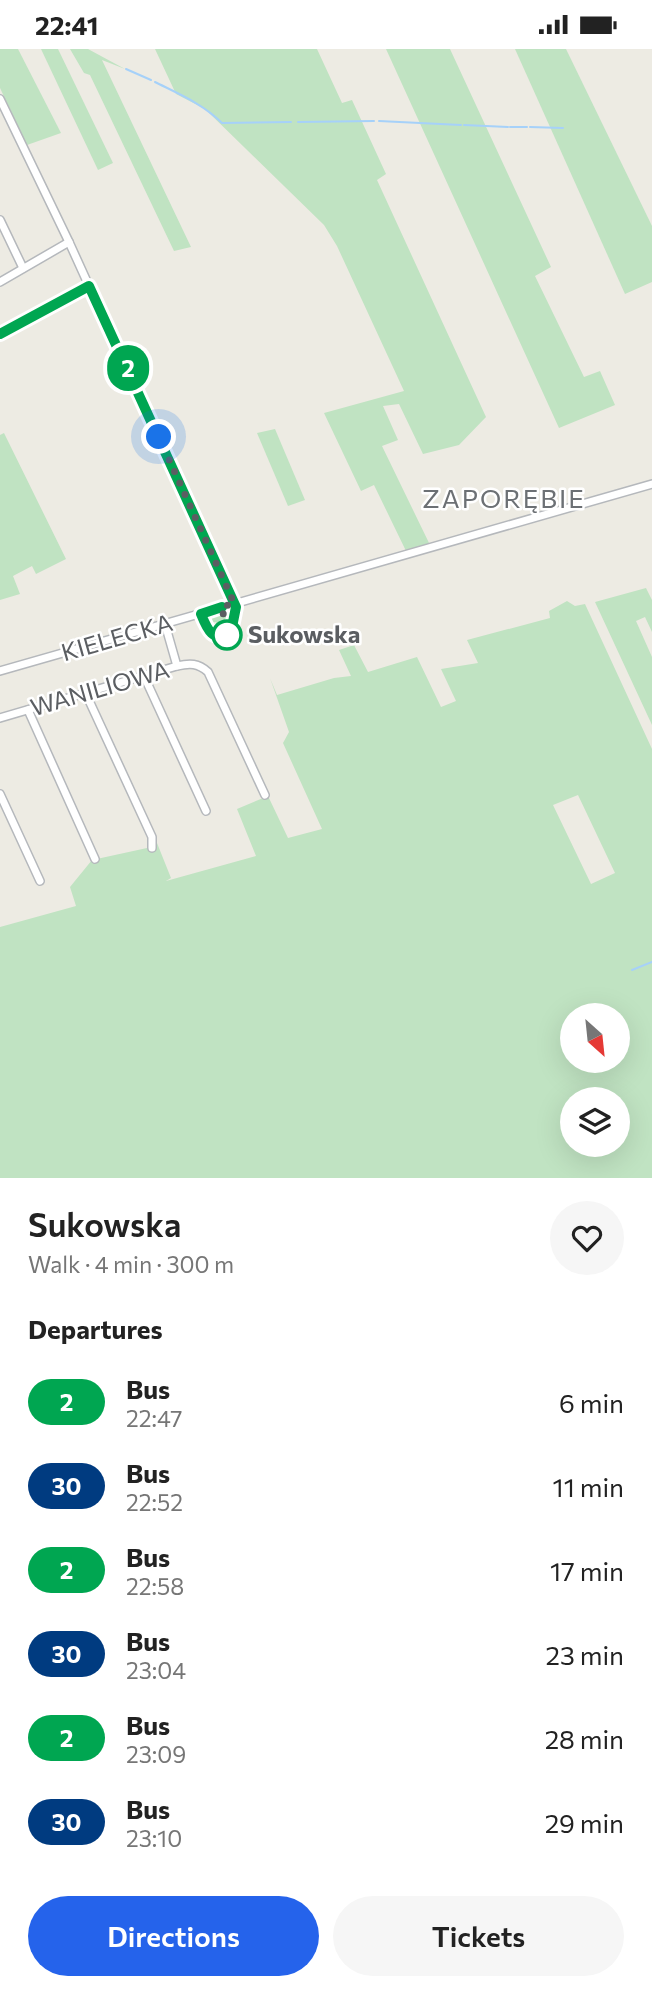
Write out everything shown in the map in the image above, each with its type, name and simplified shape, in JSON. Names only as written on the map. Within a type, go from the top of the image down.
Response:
[{"type":"street","points":[[0,99],[234,603],[652,484]]},
{"type":"street","points":[[0,220],[23,268]]},
{"type":"street","points":[[0,282],[69,243]]},
{"type":"street","points":[[0,334],[89,286]]},
{"type":"street","name":"KIELECKA","points":[[0,671],[234,603]]},
{"type":"street","points":[[165,624],[177,666]]},
{"type":"street","name":"WANILIOWA","points":[[0,718],[177,666],[190,663],[201,666],[208,672],[265,795]]},
{"type":"street","points":[[144,676],[206,811]]},
{"type":"street","points":[[86,694],[152,837],[152,848]]},
{"type":"street","points":[[28,710],[95,859]]},
{"type":"street","points":[[0,795],[40,881]]},
{"type":"green space","points":[[0,49],[18,49],[61,133],[27,145],[0,88]]},
{"type":"green space","points":[[41,49],[58,49],[113,163],[98,170]]},
{"type":"green space","points":[[70,49],[88,49],[125,69],[102,60],[191,247],[174,251],[90,75],[84,73]]},
{"type":"green space","points":[[155,49],[317,49],[342,103],[352,100],[386,174],[377,180],[486,417],[459,445],[423,454],[399,404],[383,406],[398,440],[382,446],[430,545],[406,551],[374,485],[361,491],[324,413],[404,391],[337,246],[324,225],[205,109],[176,94]]},
{"type":"green space","points":[[386,49],[450,49],[551,267],[535,276],[584,377],[600,371],[615,405],[559,428]]},
{"type":"green space","points":[[515,49],[566,49],[652,226],[652,282],[625,294]]},
{"type":"green space","points":[[275,429],[305,500],[288,506],[257,433]]},
{"type":"green space","points":[[4,433],[66,559],[36,574],[32,566],[13,576],[20,594],[0,600],[0,435]]},
{"type":"green space","points":[[646,588],[652,600],[652,632],[645,617],[636,621],[652,657],[652,725],[595,602]]},
{"type":"green space","points":[[567,601],[575,606],[585,604],[652,749],[652,1178],[0,1178],[0,927],[76,906],[70,887],[92,860],[147,848],[157,843],[171,878],[166,881],[256,856],[237,809],[268,796],[288,838],[322,829],[283,743],[289,732],[270,678],[277,695],[334,678],[351,676],[339,650],[354,645],[368,672],[417,657],[441,707],[456,701],[441,669],[478,663],[467,640],[550,618],[549,611]],"holes":[[[578,795],[615,873],[591,884],[553,805]]]},
{"type":"green space","points":[[219,612],[228,615],[231,623],[229,629],[221,634],[211,629],[217,628],[216,622],[209,623],[212,615]]},
{"type":"waterway","points":[[126,69],[151,80]]},
{"type":"waterway","points":[[155,82],[199,105],[222,123],[291,122]]},
{"type":"waterway","points":[[298,122],[374,121]]},
{"type":"waterway","points":[[379,121],[461,125]]},
{"type":"waterway","points":[[464,125],[508,127]]},
{"type":"waterway","points":[[510,127],[527,127]]},
{"type":"waterway","points":[[530,127],[563,128]]},
{"type":"waterway","points":[[632,970],[652,962]]},
{"type":"bus line","name":"2","points":[[0,334],[89,286],[236,607],[231,632],[217,637],[208,631],[201,614],[222,607]]},
{"type":"place","name":"Sukowska","points":[[227,635]]},
{"type":"district","name":"ZAPORĘBIE","points":[[504,499]]},
{"type":"route","points":[[159,437],[234,603],[222,607],[227,635]]}]
